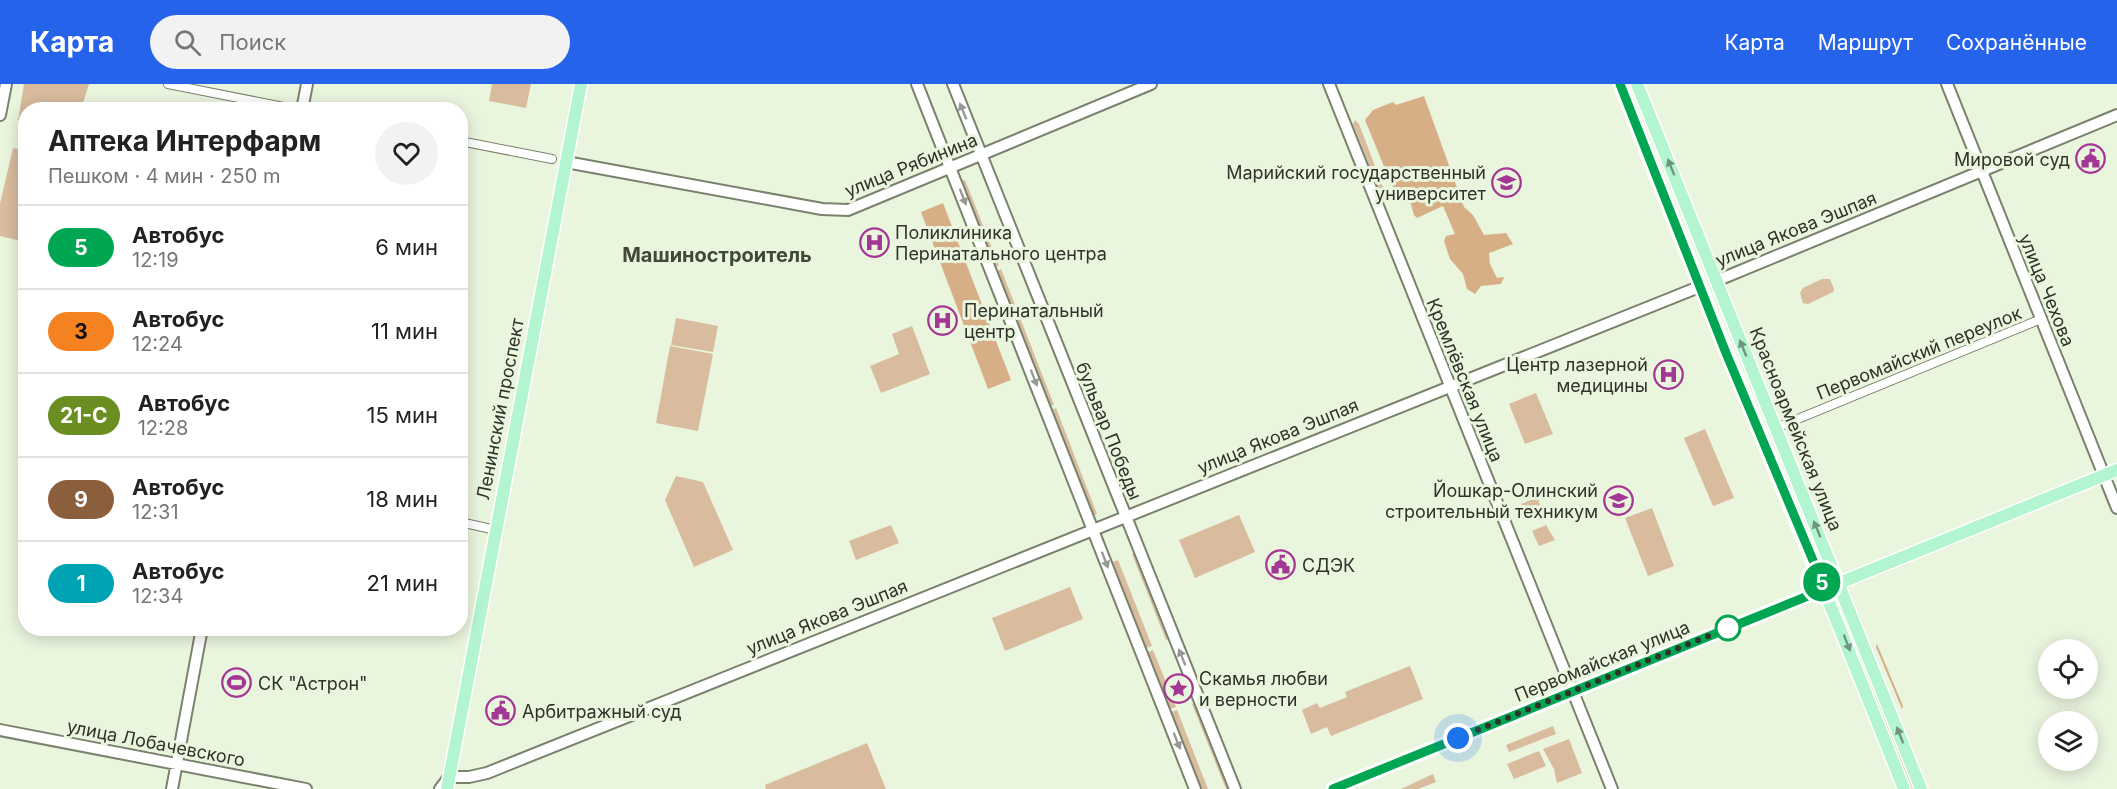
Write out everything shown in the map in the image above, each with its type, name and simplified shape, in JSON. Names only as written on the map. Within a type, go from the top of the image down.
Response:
[{"type":"main road","name":"Ленинский проспект","points":[[448,785],[581,84]]},
{"type":"main road","name":"Красноармейская улица","points":[[1620,84],[1904,789]]},
{"type":"main road","name":"Красноармейская улица","points":[[1637,84],[1840,583],[1921,789]]},
{"type":"main road","name":"улица Якова Эшпая","points":[[1700,287],[1716,281]]},
{"type":"main road","name":"Первомайская улица","points":[[1333,789],[2117,470]]},
{"type":"street","points":[[0,115],[6,84]]},
{"type":"street","points":[[168,84],[259,102]]},
{"type":"street","points":[[302,102],[307,84]]},
{"type":"street","points":[[918,84],[1195,789]]},
{"type":"street","name":"бульвар Победы","points":[[952,84],[1235,789]]},
{"type":"street","name":"улица Рябинина","points":[[566,162],[835,211],[848,210],[1151,84]]},
{"type":"street","name":"Кремлёвская улица","points":[[1329,84],[1612,789]]},
{"type":"street","name":"улица Чехова","points":[[1947,84],[2117,508]]},
{"type":"street","name":"улица Якова Эшпая","points":[[1716,281],[2117,115]]},
{"type":"street","points":[[468,143],[552,159]]},
{"type":"street","name":"улица Якова Эшпая","points":[[448,785],[487,773],[1700,287]]},
{"type":"street","name":"Первомайский переулок","points":[[1776,428],[2041,319]]},
{"type":"street","points":[[468,524],[496,530]]},
{"type":"street","points":[[172,789],[200,636]]},
{"type":"street","name":"улица Лобачевского","points":[[0,730],[306,789]]},
{"type":"street","points":[[440,789],[448,785]]},
{"type":"shaded area","points":[[24,84],[89,84],[83,102],[21,102]]},
{"type":"shaded area","points":[[492,84],[531,84],[526,108],[489,101]]},
{"type":"shaded area","points":[[1424,96],[1464,207],[1473,215],[1484,235],[1506,233],[1513,244],[1489,253],[1490,264],[1497,278],[1504,277],[1501,284],[1481,286],[1475,294],[1467,289],[1463,274],[1450,259],[1444,241],[1446,236],[1455,234],[1443,206],[1417,218],[1414,215],[1408,194],[1392,186],[1365,120],[1373,110],[1393,102],[1396,105]]},
{"type":"shaded area","points":[[1355,120],[1359,124],[1383,187],[1381,189],[1378,188],[1353,124]]},
{"type":"shaded area","points":[[13,148],[18,149],[18,240],[0,236],[0,204]]},
{"type":"shaded area","points":[[965,180],[999,266],[995,267],[961,181]]},
{"type":"shaded area","points":[[943,203],[1011,380],[988,389],[921,212]]},
{"type":"shaded area","points":[[1021,261],[1120,506],[1115,508],[1017,263]]},
{"type":"shaded area","points":[[1001,269],[1054,405],[1050,406],[997,271]]},
{"type":"shaded area","points":[[1822,279],[1830,279],[1833,292],[1808,304],[1803,303],[1800,293],[1803,288]]},
{"type":"shaded area","points":[[676,318],[718,326],[713,352],[671,345]]},
{"type":"shaded area","points":[[912,326],[930,374],[881,393],[870,366],[899,354],[892,334]]},
{"type":"shaded area","points":[[670,346],[713,354],[698,431],[656,423]]},
{"type":"shaded area","points":[[1536,393],[1553,434],[1525,444],[1509,404]]},
{"type":"shaded area","points":[[1056,408],[1097,514],[1093,516],[1052,410]]},
{"type":"shaded area","points":[[1705,429],[1734,498],[1713,506],[1684,438]]},
{"type":"shaded area","points":[[676,476],[703,482],[733,550],[694,567],[665,500]]},
{"type":"shaded area","points":[[1538,497],[1542,514],[1528,520],[1521,504]]},
{"type":"shaded area","points":[[1652,508],[1674,566],[1648,576],[1625,518]]},
{"type":"shaded area","points":[[1239,515],[1255,552],[1195,578],[1179,540]]},
{"type":"shaded area","points":[[891,525],[899,543],[856,560],[849,541]]},
{"type":"shaded area","points":[[1546,525],[1555,540],[1539,546],[1532,531]]},
{"type":"shaded area","points":[[1138,552],[1172,637],[1166,640],[1132,554]]},
{"type":"shaded area","points":[[1118,560],[1152,646],[1146,648],[1112,562]]},
{"type":"shaded area","points":[[1070,587],[1083,619],[1005,651],[992,618]]},
{"type":"shaded area","points":[[1846,613],[1914,789],[1911,789],[1843,614]]},
{"type":"shaded area","points":[[1877,644],[1903,706],[1902,709],[1876,647]]},
{"type":"shaded area","points":[[1153,650],[1176,707],[1170,709],[1148,652]]},
{"type":"shaded area","points":[[1410,666],[1423,699],[1331,736],[1327,727],[1311,734],[1302,710],[1317,703],[1320,708],[1347,697],[1345,692]]},
{"type":"shaded area","points":[[1198,702],[1233,789],[1226,789],[1192,704]]},
{"type":"shaded area","points":[[1177,710],[1208,789],[1202,789],[1171,712]]},
{"type":"shaded area","points":[[1553,726],[1556,734],[1509,752],[1506,745]]},
{"type":"shaded area","points":[[1569,739],[1582,773],[1557,783],[1554,769],[1543,749]]},
{"type":"shaded area","points":[[867,743],[886,789],[766,789],[765,785]]},
{"type":"shaded area","points":[[1539,751],[1546,766],[1514,779],[1507,764]]},
{"type":"shaded area","points":[[1433,774],[1436,782],[1418,789],[1401,789]]},
{"type":"bus line","name":"5","points":[[1333,789],[1825,589],[1677,233],[1620,84]]},
{"type":"place","name":"Мировой суд","points":[[2091,159]]},
{"type":"place","name":"Марийский государственный университет","points":[[1507,182]]},
{"type":"place","name":"Поликлиника Перинатального центра","points":[[874,242]]},
{"type":"place","name":"Перинатальный центр","points":[[943,320]]},
{"type":"place","name":"Центр лазерной медицины","points":[[1669,374]]},
{"type":"place","name":"Йошкар-Олинский строительный техникум","points":[[1619,500]]},
{"type":"place","name":"СДЭК","points":[[1281,565]]},
{"type":"place","name":"СК \"Астрон\"","points":[[237,683]]},
{"type":"place","name":"Скамья любви и верности","points":[[1178,688]]},
{"type":"place","name":"Арбитражный суд","points":[[501,711]]},
{"type":"district","name":"Машиностроитель","points":[[717,255]]},
{"type":"route","points":[[1458,738],[1728,628]]}]
